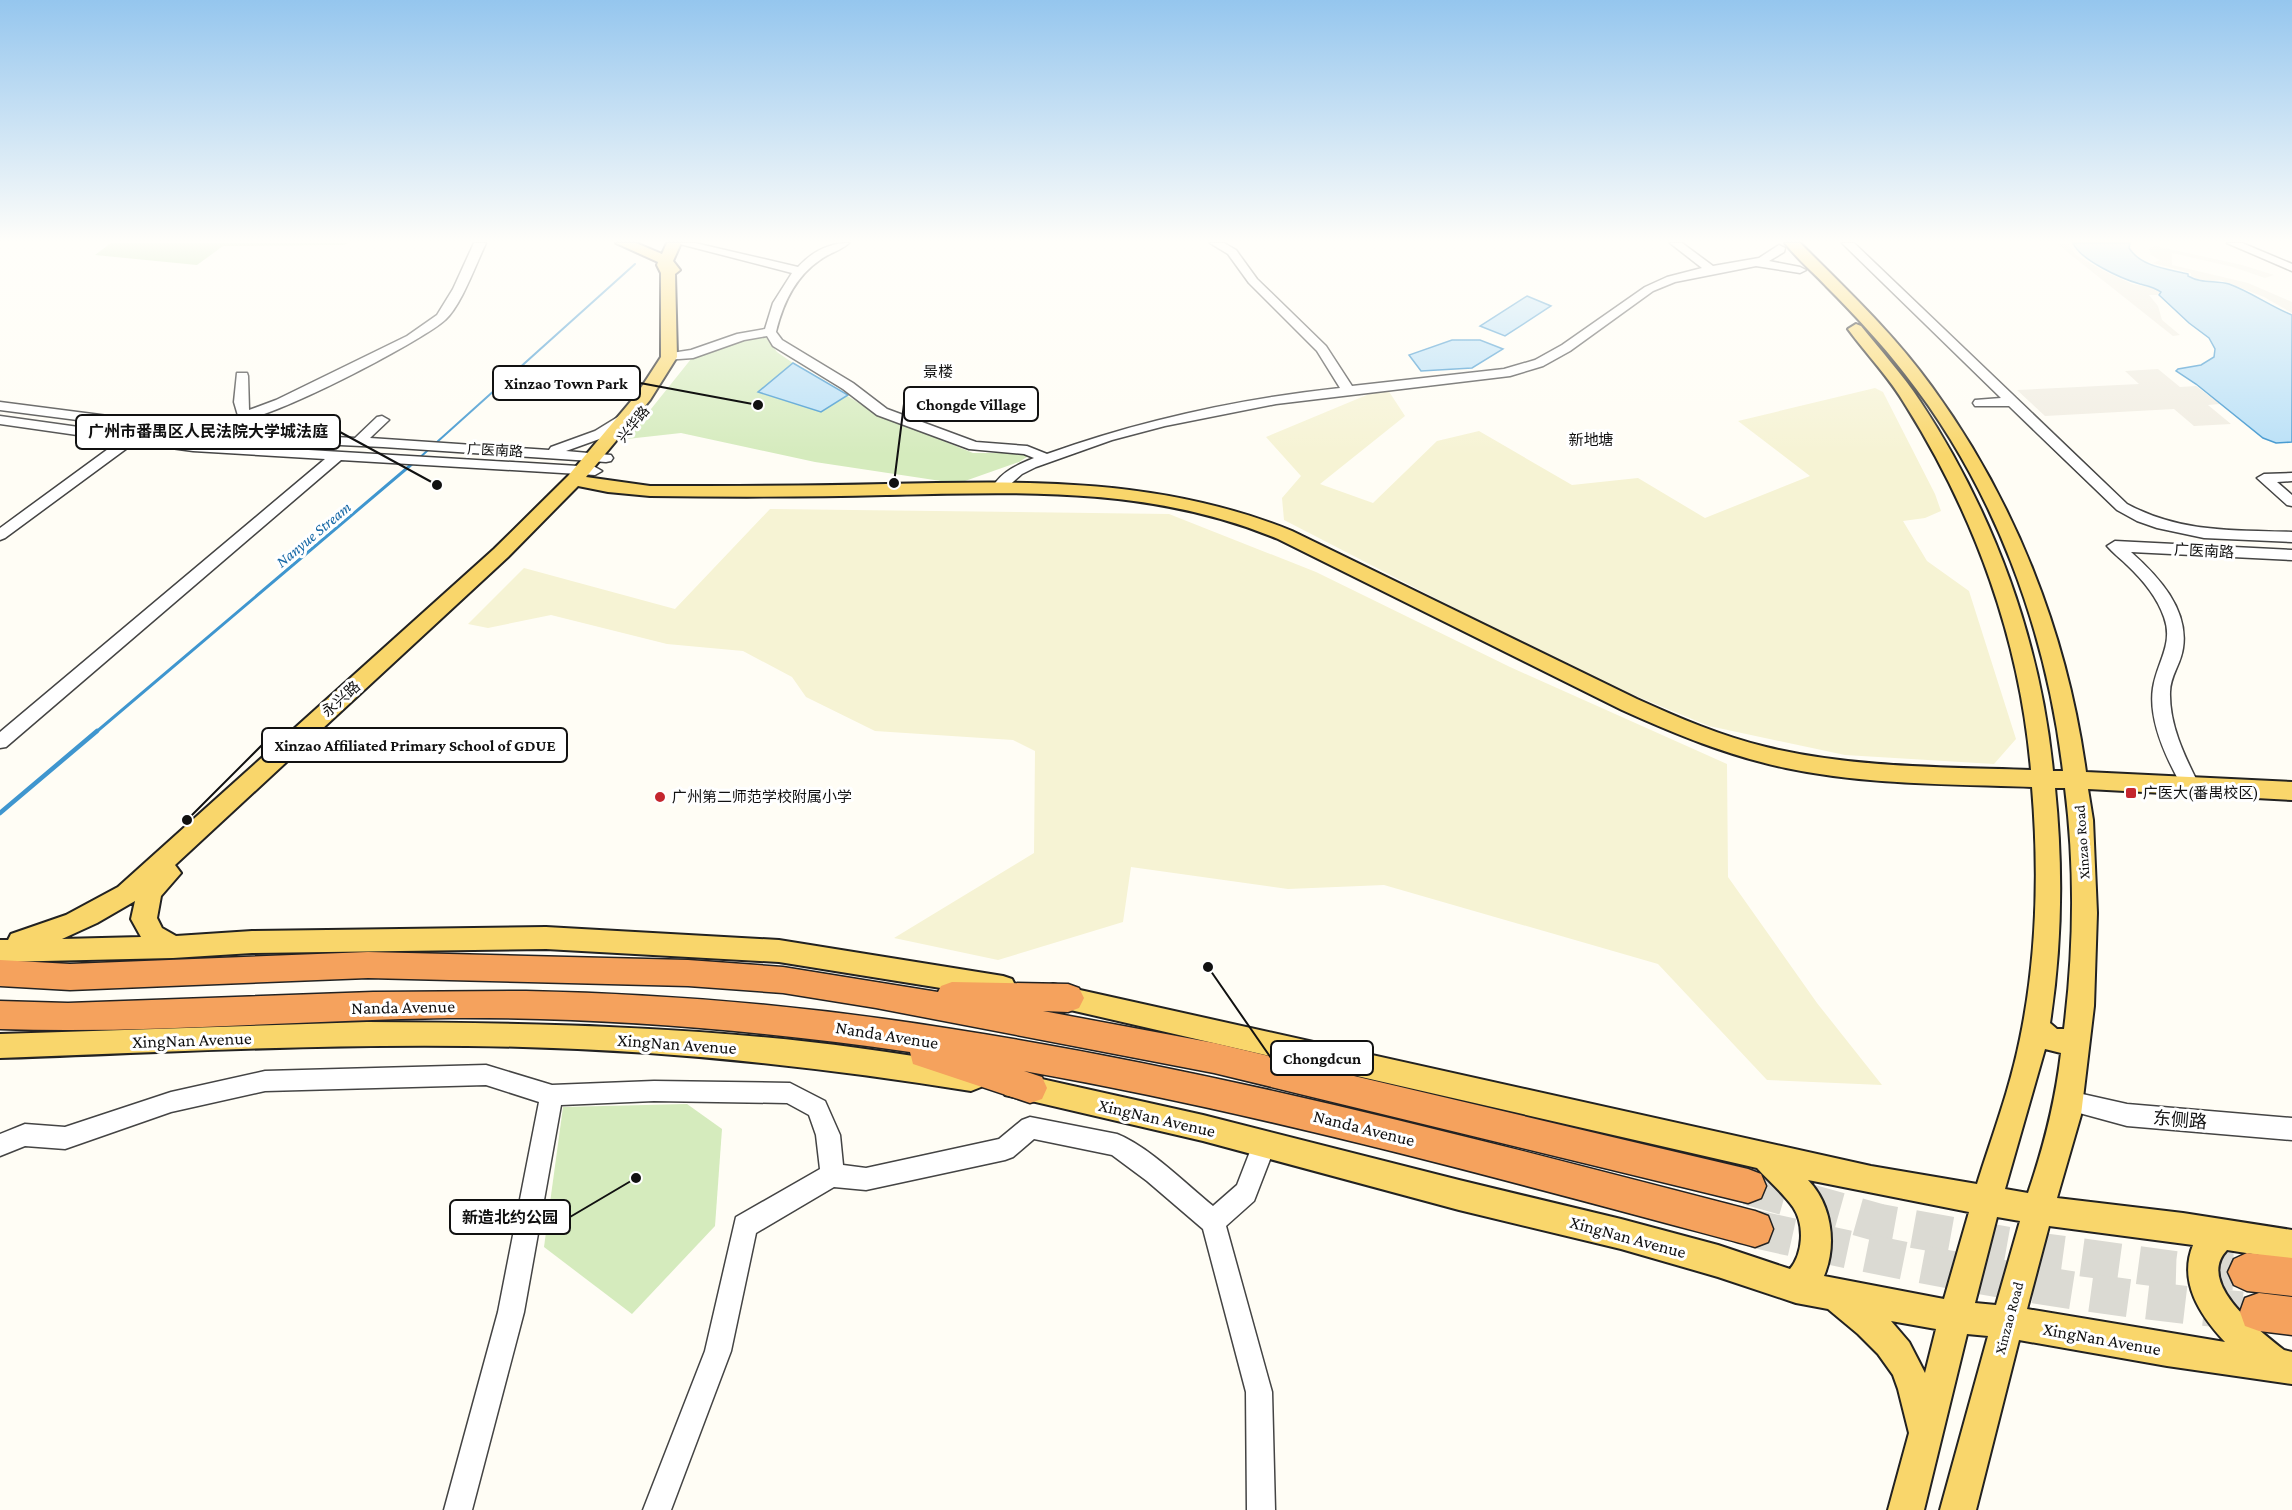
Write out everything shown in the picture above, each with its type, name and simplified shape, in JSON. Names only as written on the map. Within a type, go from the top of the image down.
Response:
[{"type":"highway","name":"Nanda Avenue","points":[[0,973],[70,976],[368,965],[688,973],[783,980],[876,994],[1214,1058],[1748,1186]]},
{"type":"highway","points":[[876,994],[1068,998]]},
{"type":"highway","name":"Nanda Avenue","points":[[0,1015],[68,1017],[548,1004],[680,1011],[847,1028],[1034,1058],[1347,1122],[1755,1228]]},
{"type":"highway","points":[[847,1028],[1030,1088]]},
{"type":"highway","points":[[2247,1272],[2292,1277]]},
{"type":"main road","name":"兴华路","points":[[589,470],[661,390],[674,356],[671,313]]},
{"type":"main road","points":[[1841,313],[1894,376],[1929,427],[1970,501],[2000,571],[2021,642],[2033,697],[2044,779],[2049,851],[2047,925],[2036,1027],[2019,1096],[1987,1201],[1906,1510]]},
{"type":"main road","name":"Xinzao Road","points":[[1862,313],[1911,371],[1968,453],[1992,496],[2034,592],[2048,635],[2067,715],[2082,834],[2085,922],[2069,1101],[1958,1510]]},
{"type":"main road","name":"兴华路","points":[[589,470],[674,356]]},
{"type":"main road","points":[[589,470],[629,489],[681,491],[1000,486],[1066,488],[1138,495],[1194,505],[1254,523],[1335,559],[1629,705],[1685,729],[1740,748],[1793,761],[1855,769],[2044,779],[2189,783],[2292,791]]},
{"type":"main road","name":"永兴路","points":[[173,946],[153,935],[144,919],[150,892],[212,830],[497,571],[589,470]]},
{"type":"main road","name":"永兴路","points":[[0,949],[49,934],[93,915],[127,894],[471,582],[589,470]]},
{"type":"main road","points":[[0,949],[173,946],[252,942],[546,938],[779,951],[1068,998],[1871,1180],[2038,1210],[2183,1228],[2220,1236],[2292,1245]]},
{"type":"main road","points":[[2036,1027],[2042,1035],[2056,1042],[2076,1039]]},
{"type":"main road","name":"XingNan Avenue","points":[[0,1046],[367,1034],[524,1035],[720,1046],[858,1060],[1030,1088],[1264,1144],[1621,1234],[1718,1261],[1796,1287],[1956,1317],[2008,1322],[2167,1350],[2284,1367]]},
{"type":"main road","points":[[0,1057],[41,1046]]},
{"type":"main road","points":[[1767,1158],[1806,1199],[1815,1226],[1816,1250],[1812,1267],[1796,1287]]},
{"type":"main road","points":[[2220,1236],[2206,1251],[2202,1264],[2205,1285],[2215,1305],[2228,1323],[2284,1367]]},
{"type":"main road","points":[[1834,1295],[1869,1321],[1885,1338],[1909,1372],[1927,1435]]},
{"type":"street","points":[[242,376],[241,402],[244,416],[281,403],[411,339],[444,313]]},
{"type":"street","points":[[776,313],[770,332],[777,343],[848,386],[882,412],[974,446],[1028,450],[1046,459]]},
{"type":"street","points":[[1286,313],[1322,349],[1349,392]]},
{"type":"street","points":[[1000,486],[1009,475],[1073,449],[1202,412],[1505,373],[1539,363],[1566,348],[1614,313]]},
{"type":"street","points":[[1920,313],[2122,507],[2142,520],[2166,528],[2191,532],[2292,537]]},
{"type":"street","points":[[674,356],[741,337],[770,332]]},
{"type":"street","points":[[1980,403],[2011,402]]},
{"type":"street","name":"广医南路","points":[[0,406],[232,436],[545,453],[589,470]]},
{"type":"street","points":[[545,453],[600,434],[628,417]]},
{"type":"street","name":"广医南路","points":[[0,420],[262,453],[373,456],[589,470]]},
{"type":"street","points":[[358,442],[382,420]]},
{"type":"street","points":[[0,433],[16,423]]},
{"type":"street","points":[[0,535],[132,438]]},
{"type":"street","points":[[0,742],[338,455]]},
{"type":"street","points":[[2292,477],[2264,477],[2292,502]]},
{"type":"street","name":"广医南路","points":[[2292,555],[2115,546],[2130,558],[2292,567]]},
{"type":"street","points":[[2130,558],[2158,590],[2175,628],[2177,638],[2175,652],[2162,682],[2162,708],[2172,746],[2189,783]]},
{"type":"street","points":[[0,1145],[25,1135],[65,1138],[171,1102],[265,1081],[486,1075],[552,1095],[654,1091],[790,1093],[817,1108],[828,1135],[832,1175]]},
{"type":"street","points":[[458,1510],[511,1312],[552,1095]]},
{"type":"street","name":"东侧路","points":[[2069,1101],[2127,1115],[2292,1129]]},
{"type":"street","points":[[657,1510],[718,1351],[745,1226],[832,1175],[866,1179],[1005,1149],[1030,1128],[1117,1145],[1155,1173],[1213,1222],[1259,1392],[1261,1510]]},
{"type":"street","points":[[1213,1222],[1246,1193],[1264,1144]]},
{"type":"shaded area","points":[[2145,313],[2160,313],[2162,320],[2180,335],[2173,336]]},
{"type":"shaded area","points":[[2158,369],[2180,387],[2196,386],[2220,404],[2208,405],[2231,424],[2194,426],[2174,409],[2045,416],[2017,390],[2139,384],[2125,371]]},
{"type":"shaded area","points":[[1386,387],[1405,416],[1320,484],[1373,503],[1437,441],[1479,431],[1572,485],[1638,478],[1705,518],[1810,476],[1738,421],[1875,388],[1883,392],[1935,494],[1941,511],[1925,518],[1903,521],[1927,561],[1969,591],[2016,739],[1994,764],[1845,755],[1709,726],[1580,673],[1284,520],[1282,498],[1301,476],[1266,437]]},
{"type":"shaded area","points":[[770,509],[1169,514],[1316,572],[1510,667],[1727,764],[1728,877],[1817,1003],[1882,1085],[1767,1080],[1658,964],[1384,885],[1288,889],[1131,867],[1123,922],[998,960],[894,938],[1034,853],[1035,751],[1013,740],[875,731],[806,697],[792,677],[743,651],[667,644],[551,615],[488,628],[468,624],[524,568],[675,609]]},
{"type":"green space","points":[[765,336],[777,352],[877,414],[973,453],[1033,453],[1019,462],[965,481],[941,481],[815,462],[681,433],[627,439],[691,359],[719,347]]},
{"type":"green space","points":[[687,1104],[722,1129],[715,1226],[632,1314],[544,1247],[563,1107]]},
{"type":"water","points":[[1500,313],[1540,313],[1505,336],[1480,326]]},
{"type":"water","points":[[2179,313],[2292,315],[2292,442],[2276,443],[2263,438],[2196,384],[2176,371],[2201,365],[2214,357],[2215,349],[2209,338]]},
{"type":"water","points":[[1452,340],[1480,340],[1503,349],[1472,368],[1421,371],[1409,355]]},
{"type":"water","points":[[793,363],[848,395],[821,412],[758,392]]},
{"type":"waterway","name":"Nanyue Stream","points":[[417,460],[580,313]]},
{"type":"waterway","name":"Nanyue Stream","points":[[95,733],[419,458]]},
{"type":"waterway","name":"Nanyue Stream","points":[[0,813],[97,731]]},
{"type":"tunnel","points":[[1748,1186],[1880,1223],[2042,1252],[2175,1270],[2247,1272]]},
{"type":"tunnel","points":[[1755,1229],[2006,1280],[2068,1290],[2259,1312]]},
{"type":"place","name":"Xinzao Town Park","points":[[758,405]]},
{"type":"place","name":"Chongde Village","points":[[894,483]]},
{"type":"place","name":"广州市番禺区人民法院大学城法庭","points":[[437,485]]},
{"type":"place","name":"广医大(番禺校区)","points":[[2131,793]]},
{"type":"place","name":"广州第二师范学校附属小学","points":[[660,797]]},
{"type":"place","name":"Xinzao Affiliated Primary School of GDUE","points":[[187,820]]},
{"type":"place","name":"Chongdcun","points":[[1208,967]]},
{"type":"place","name":"新造北约公园","points":[[636,1178]]},
{"type":"district","name":"景楼","points":[[938,372]]},
{"type":"district","name":"新地塘","points":[[1591,440]]}]
